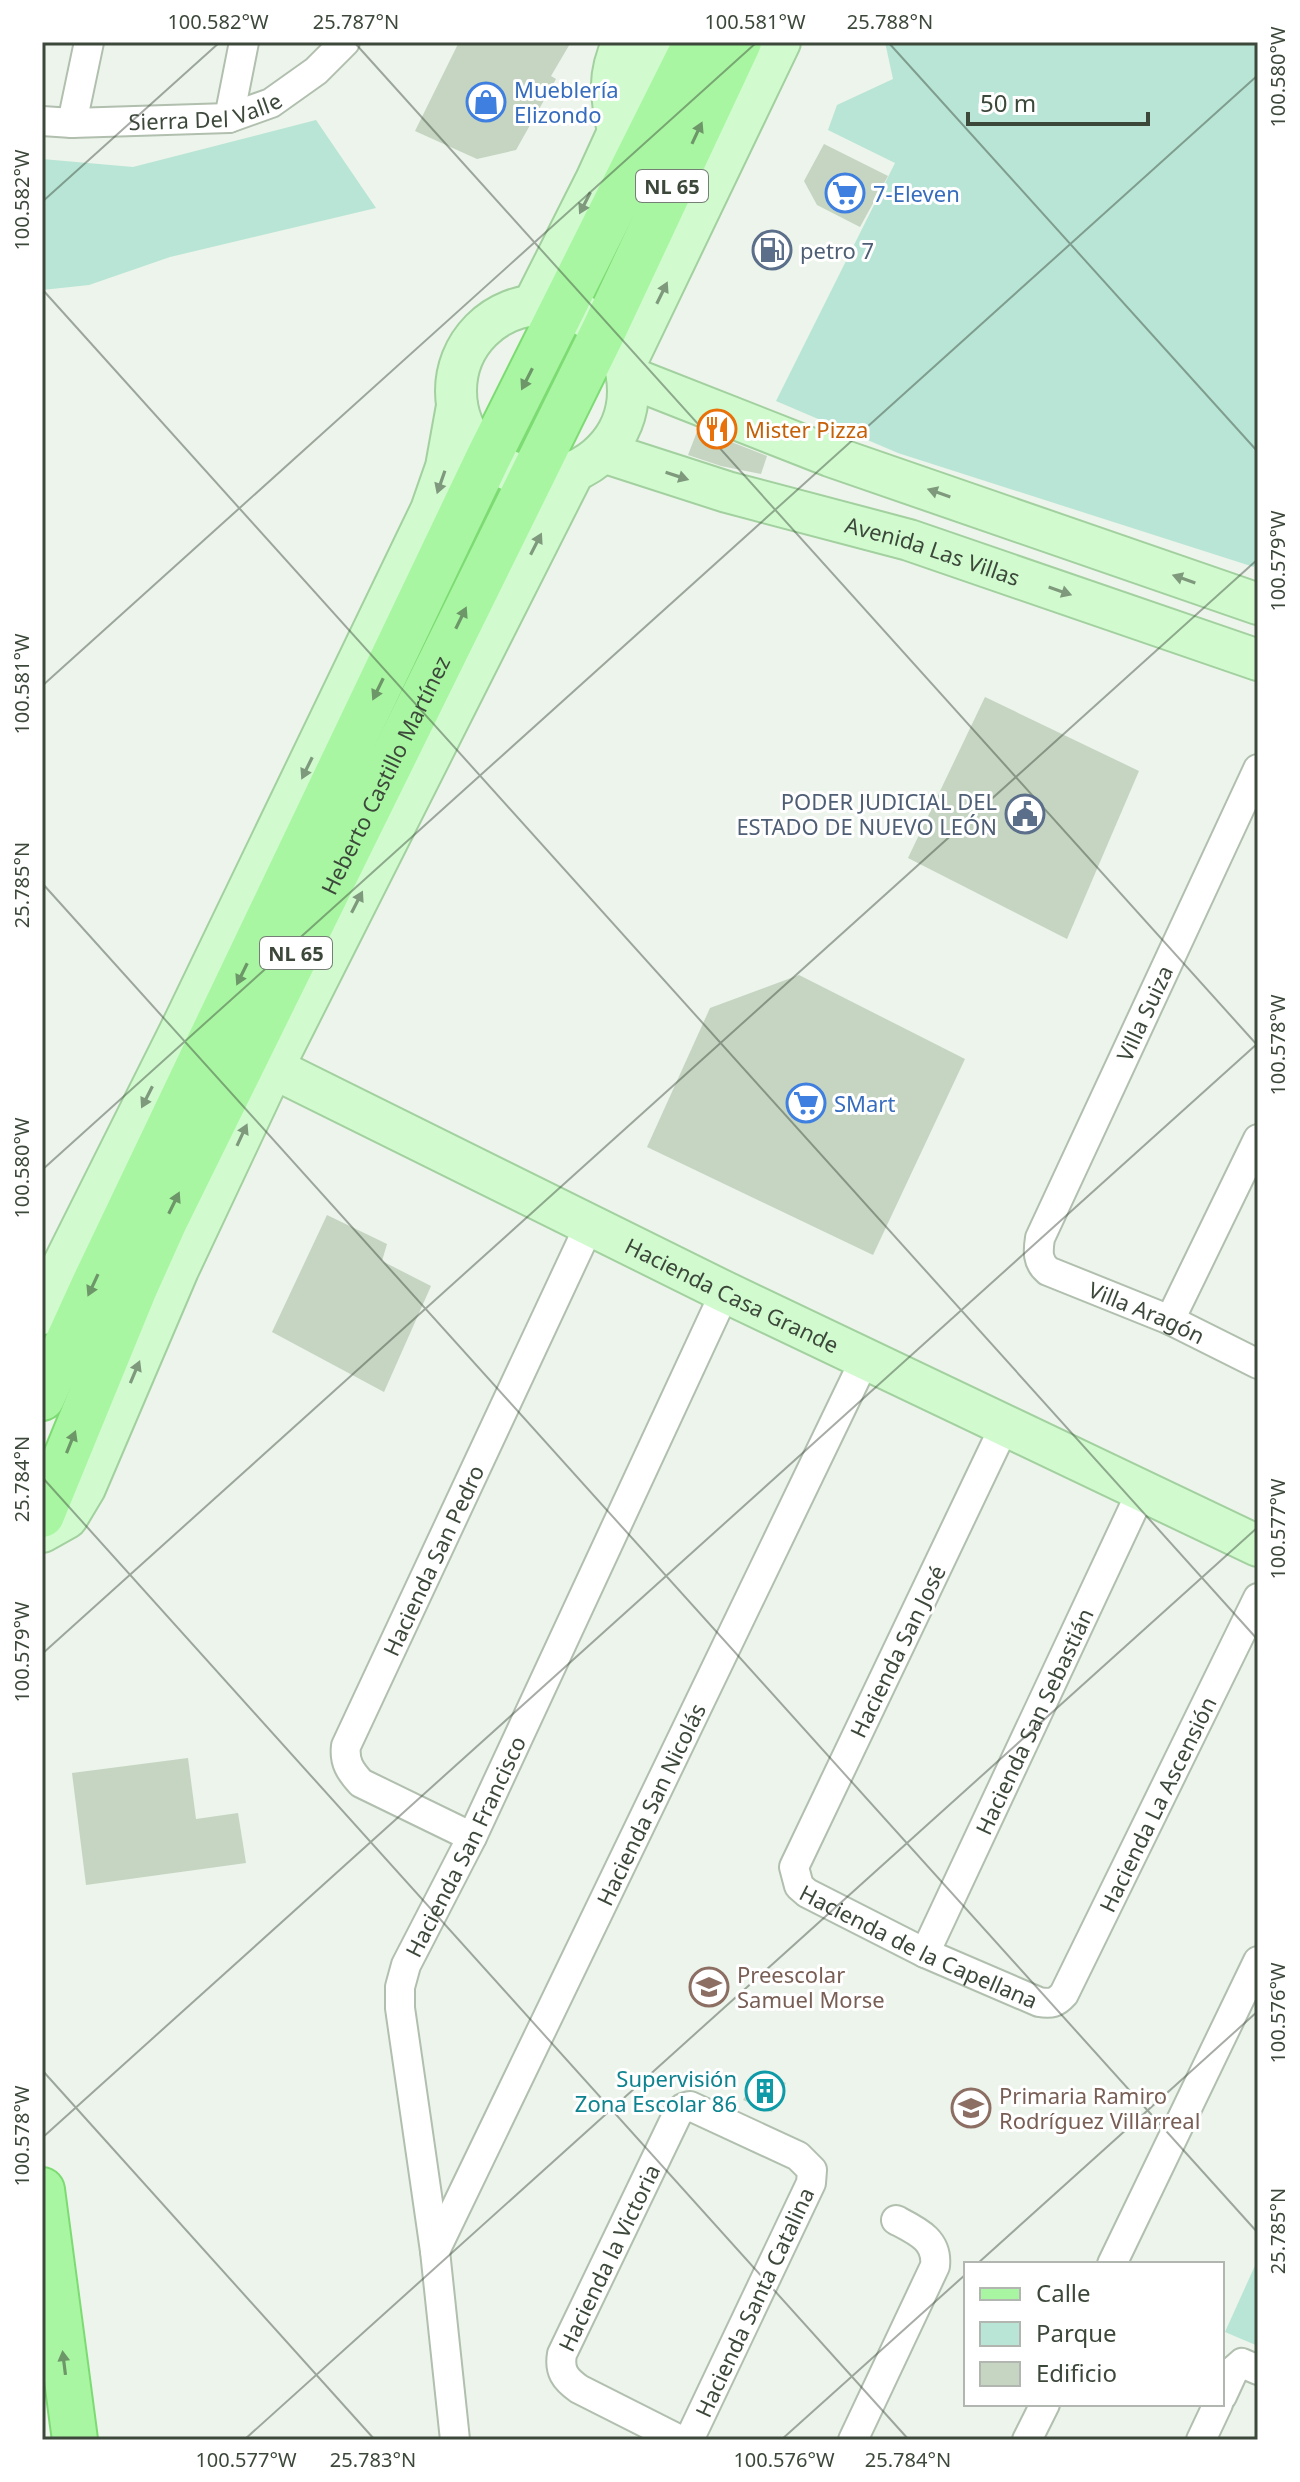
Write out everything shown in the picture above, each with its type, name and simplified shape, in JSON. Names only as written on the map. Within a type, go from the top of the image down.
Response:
[{"type":"main road","name":"Heberto Castillo Martínez","points":[[42,1515],[135,1288],[228,1048],[488,458],[548,307],[696,42]]},
{"type":"main road","name":"Heberto Castillo Martínez","points":[[42,1398],[228,1048],[569,467],[620,357],[739,42]]},
{"type":"main road","points":[[42,2190],[75,2440]]},
{"type":"street","points":[[72,123],[89,42]]},
{"type":"street","points":[[229,118],[244,42]]},
{"type":"street","name":"Sierra Del Valle","points":[[42,121],[72,123],[229,118],[271,103],[316,71],[345,42]]},
{"type":"street","points":[[618,132],[611,77],[613,63],[623,42]]},
{"type":"street","points":[[548,307],[618,132],[659,42]]},
{"type":"street","points":[[569,467],[626,409],[620,357],[780,42]]},
{"type":"street","points":[[42,1532],[67,1518],[85,1488],[178,1270],[228,1048],[431,510],[446,467],[457,406],[458,374],[469,345],[482,328],[499,316],[548,307],[589,321],[620,357],[830,456],[1258,604]]},
{"type":"street","points":[[457,406],[468,434],[488,458]]},
{"type":"street","name":"Avenida Las Villas","points":[[488,458],[508,470],[569,467],[727,492],[909,540],[1258,660]]},
{"type":"street","name":"Villa Suiza","points":[[1039,1259],[1040,1238],[1258,769]]},
{"type":"street","points":[[42,1314],[56,1279],[228,1048]]},
{"type":"street","name":"Hacienda Casa Grande","points":[[228,1048],[725,1292],[1258,1546]]},
{"type":"street","points":[[1170,1320],[1258,1139]]},
{"type":"street","name":"Hacienda San Pedro","points":[[472,1837],[361,1783],[345,1758],[346,1746],[590,1224]]},
{"type":"street","name":"Villa Aragón","points":[[1039,1259],[1048,1271],[1170,1320],[1258,1364]]},
{"type":"street","name":"Hacienda San Francisco","points":[[455,2440],[435,2251],[400,2008],[400,1987],[406,1965],[472,1837],[725,1292]]},
{"type":"street","name":"Hacienda San Nicolás","points":[[435,2251],[865,1359]]},
{"type":"street","name":"Hacienda San José","points":[[795,1878],[794,1867],[1005,1425]]},
{"type":"street","name":"Hacienda San Sebastián","points":[[925,1953],[1142,1490]]},
{"type":"street","name":"Hacienda La Ascensión","points":[[1050,2004],[1064,1994],[1258,1598]]},
{"type":"street","name":"Hacienda de la Capellana","points":[[795,1878],[807,1893],[925,1953],[1050,2004]]},
{"type":"street","points":[[1113,2262],[1258,1961]]},
{"type":"street","name":"Hacienda la Victoria","points":[[680,2440],[567,2381],[560,2367],[562,2354],[683,2108],[696,2107],[798,2156],[808,2164]]},
{"type":"street","name":"Hacienda Santa Catalina","points":[[689,2440],[811,2183],[812,2170],[808,2164]]},
{"type":"street","points":[[853,2440],[935,2266],[936,2255],[932,2244],[921,2233],[896,2220]]},
{"type":"street","points":[[1224,2392],[1234,2370],[1250,2367]]},
{"type":"street","points":[[1027,2440],[1044,2406]]},
{"type":"street","points":[[1201,2440],[1217,2406]]},
{"type":"green space","points":[[885,42],[1258,42],[1258,559],[1254,567],[898,453],[776,401],[895,163],[828,130],[837,105],[893,79]]},
{"type":"green space","points":[[316,120],[376,208],[170,257],[89,285],[42,290],[42,159],[133,167]]},
{"type":"green space","points":[[1258,2259],[1258,2346],[1225,2332]]},
{"type":"building","name":"Mueblería Elizondo","points":[[459,42],[571,42],[551,76],[556,79],[516,150],[477,159],[415,131]]},
{"type":"building","name":"7-Eleven","points":[[824,144],[888,176],[860,227],[817,205],[804,181]]},
{"type":"building","name":"Mister Pizza","points":[[698,429],[767,456],[761,474],[688,455]]},
{"type":"building","name":"PODER JUDICIAL DEL ESTADO DE NUEVO LEÓN","points":[[985,697],[1139,771],[1067,939],[908,858]]},
{"type":"building","name":"SMart","points":[[799,975],[965,1059],[873,1255],[647,1147],[710,1008]]},
{"type":"building","points":[[327,1215],[387,1244],[382,1261],[431,1286],[384,1392],[272,1332]]},
{"type":"building","points":[[188,1758],[196,1819],[238,1813],[246,1863],[86,1885],[72,1773]]},
{"type":"building","name":"Supervisión Zona Escolar 86","points":[[760,2071],[786,2083],[772,2112],[743,2100]]},
{"type":"place","name":"Mueblería Elizondo","points":[[486,102]]},
{"type":"place","name":"7-Eleven","points":[[845,193]]},
{"type":"place","name":"petro 7","points":[[772,250]]},
{"type":"place","name":"Mister Pizza","points":[[717,429]]},
{"type":"place","name":"PODER JUDICIAL DEL ESTADO DE NUEVO LEÓN","points":[[1025,814]]},
{"type":"place","name":"SMart","points":[[806,1103]]},
{"type":"place","name":"Preescolar Samuel Morse","points":[[709,1987]]},
{"type":"place","name":"Supervisión Zona Escolar 86","points":[[765,2091]]},
{"type":"place","name":"Primaria Ramiro Rodríguez Villarreal","points":[[971,2108]]}]
